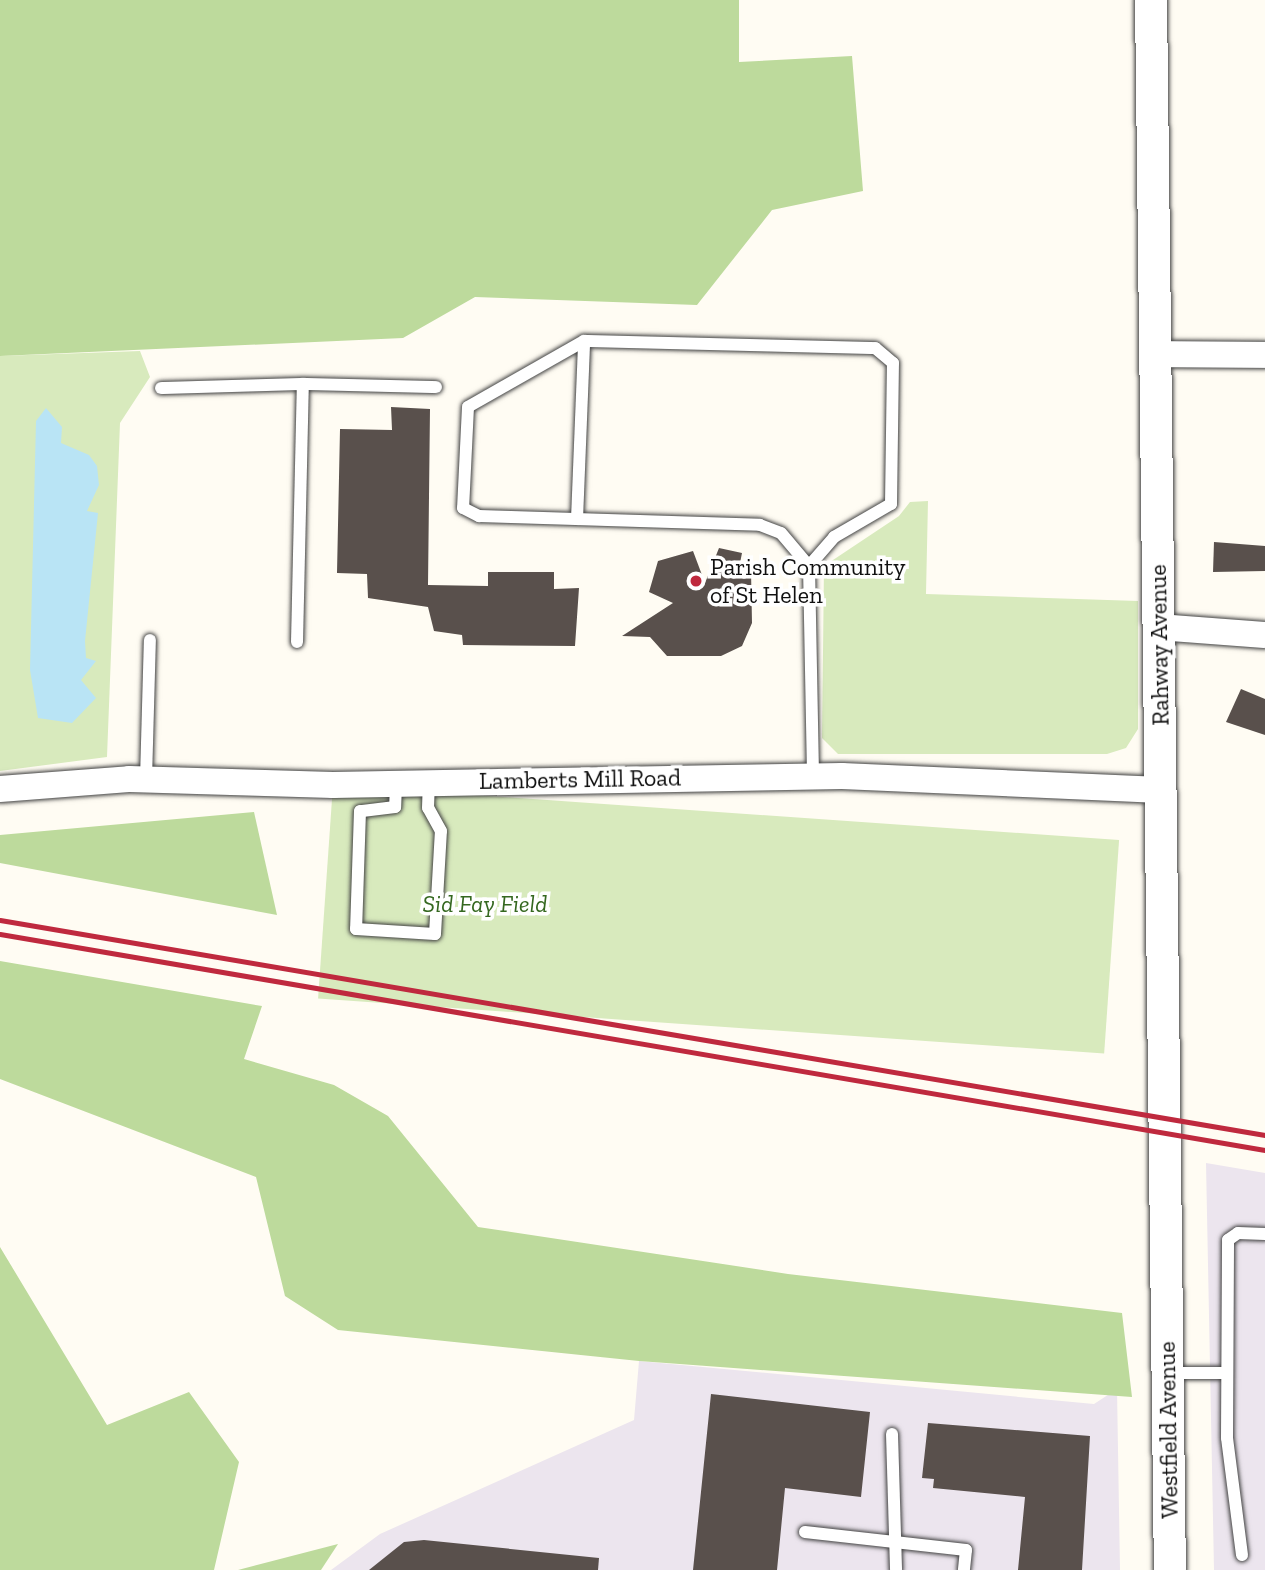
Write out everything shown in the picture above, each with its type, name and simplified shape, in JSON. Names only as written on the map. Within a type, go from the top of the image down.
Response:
[{"type":"street","name":"Rahway Avenue","points":[[1151,0],[1165,1289]]},
{"type":"street","points":[[1155,354],[1265,355]]},
{"type":"street","points":[[1158,627],[1265,635]]},
{"type":"street","name":"Lamberts Mill Road","points":[[0,789],[146,779],[396,783],[813,776],[1161,790]]},
{"type":"street","name":"Westfield Avenue","points":[[1165,1289],[1170,1570]]},
{"type":"lane","points":[[577,519],[584,341]]},
{"type":"lane","points":[[809,566],[834,537],[891,504],[893,363],[876,348],[584,341],[468,407],[463,508],[479,516],[760,525],[781,533],[809,566],[813,776]]},
{"type":"lane","points":[[161,388],[303,384],[436,387]]},
{"type":"lane","points":[[297,642],[303,384]]},
{"type":"lane","points":[[146,779],[150,640]]},
{"type":"lane","points":[[396,783],[395,807],[360,811],[356,929],[435,934],[441,831],[428,808],[429,782]]},
{"type":"lane","points":[[1242,1555],[1231,1488],[1227,1373],[1228,1240],[1238,1233],[1265,1234]]},
{"type":"lane","points":[[1167,1373],[1227,1373]]},
{"type":"lane","points":[[892,1434],[898,1545],[896,1570]]},
{"type":"lane","points":[[805,1532],[898,1545],[966,1550],[964,1570]]},
{"type":"shaded area","points":[[1206,1163],[1265,1173],[1265,1570],[1214,1570]]},
{"type":"shaded area","points":[[639,1361],[1094,1404],[1117,1389],[1120,1570],[331,1570],[380,1534],[634,1420]]},
{"type":"green space","points":[[0,0],[739,0],[739,62],[852,56],[863,191],[772,210],[697,305],[475,297],[403,338],[0,356]]},
{"type":"green space","points":[[140,351],[150,377],[120,423],[107,757],[0,771],[0,356]]},
{"type":"green space","points":[[928,501],[926,594],[1138,601],[1138,729],[1126,748],[1107,754],[838,754],[822,738],[824,566],[899,516],[910,502]]},
{"type":"green space","name":"Sid Fay Field","points":[[333,785],[1119,840],[1104,1053],[318,998]]},
{"type":"green space","points":[[254,812],[277,915],[0,863],[0,835]]},
{"type":"green space","points":[[0,961],[262,1006],[244,1059],[334,1085],[388,1116],[478,1227],[788,1274],[1122,1313],[1132,1397],[639,1361],[338,1330],[285,1296],[256,1177],[0,1079]]},
{"type":"green space","points":[[0,1247],[107,1425],[189,1392],[239,1462],[214,1570],[0,1570]]},
{"type":"green space","points":[[338,1544],[321,1570],[238,1570]]},
{"type":"water","points":[[46,408],[62,427],[61,443],[89,455],[97,466],[99,485],[87,511],[98,513],[85,641],[86,658],[96,661],[81,680],[96,698],[72,723],[38,718],[30,670],[36,421]]},
{"type":"building","points":[[391,407],[430,409],[428,585],[488,586],[488,572],[554,572],[554,589],[579,588],[575,646],[463,645],[462,635],[434,631],[428,607],[368,598],[367,574],[337,573],[340,429],[392,430]]},
{"type":"building","points":[[1214,542],[1265,546],[1265,571],[1213,572]]},
{"type":"building","points":[[719,548],[742,553],[740,563],[751,570],[752,623],[742,646],[721,656],[667,656],[650,637],[622,636],[673,603],[649,592],[658,561],[693,551],[705,583]]},
{"type":"building","points":[[1241,689],[1265,699],[1265,735],[1226,722]]},
{"type":"building","points":[[711,1394],[870,1412],[861,1497],[785,1488],[777,1570],[693,1570]]},
{"type":"building","points":[[928,1423],[1090,1436],[1082,1570],[1018,1570],[1025,1497],[933,1488],[934,1479],[922,1478]]},
{"type":"building","points":[[424,1540],[599,1558],[598,1570],[369,1570],[404,1542]]},
{"type":"railway","points":[[0,920],[1265,1135]]},
{"type":"railway","points":[[0,934],[1265,1150]]},
{"type":"place","name":"Parish Community of St Helen","points":[[696,581]]}]
